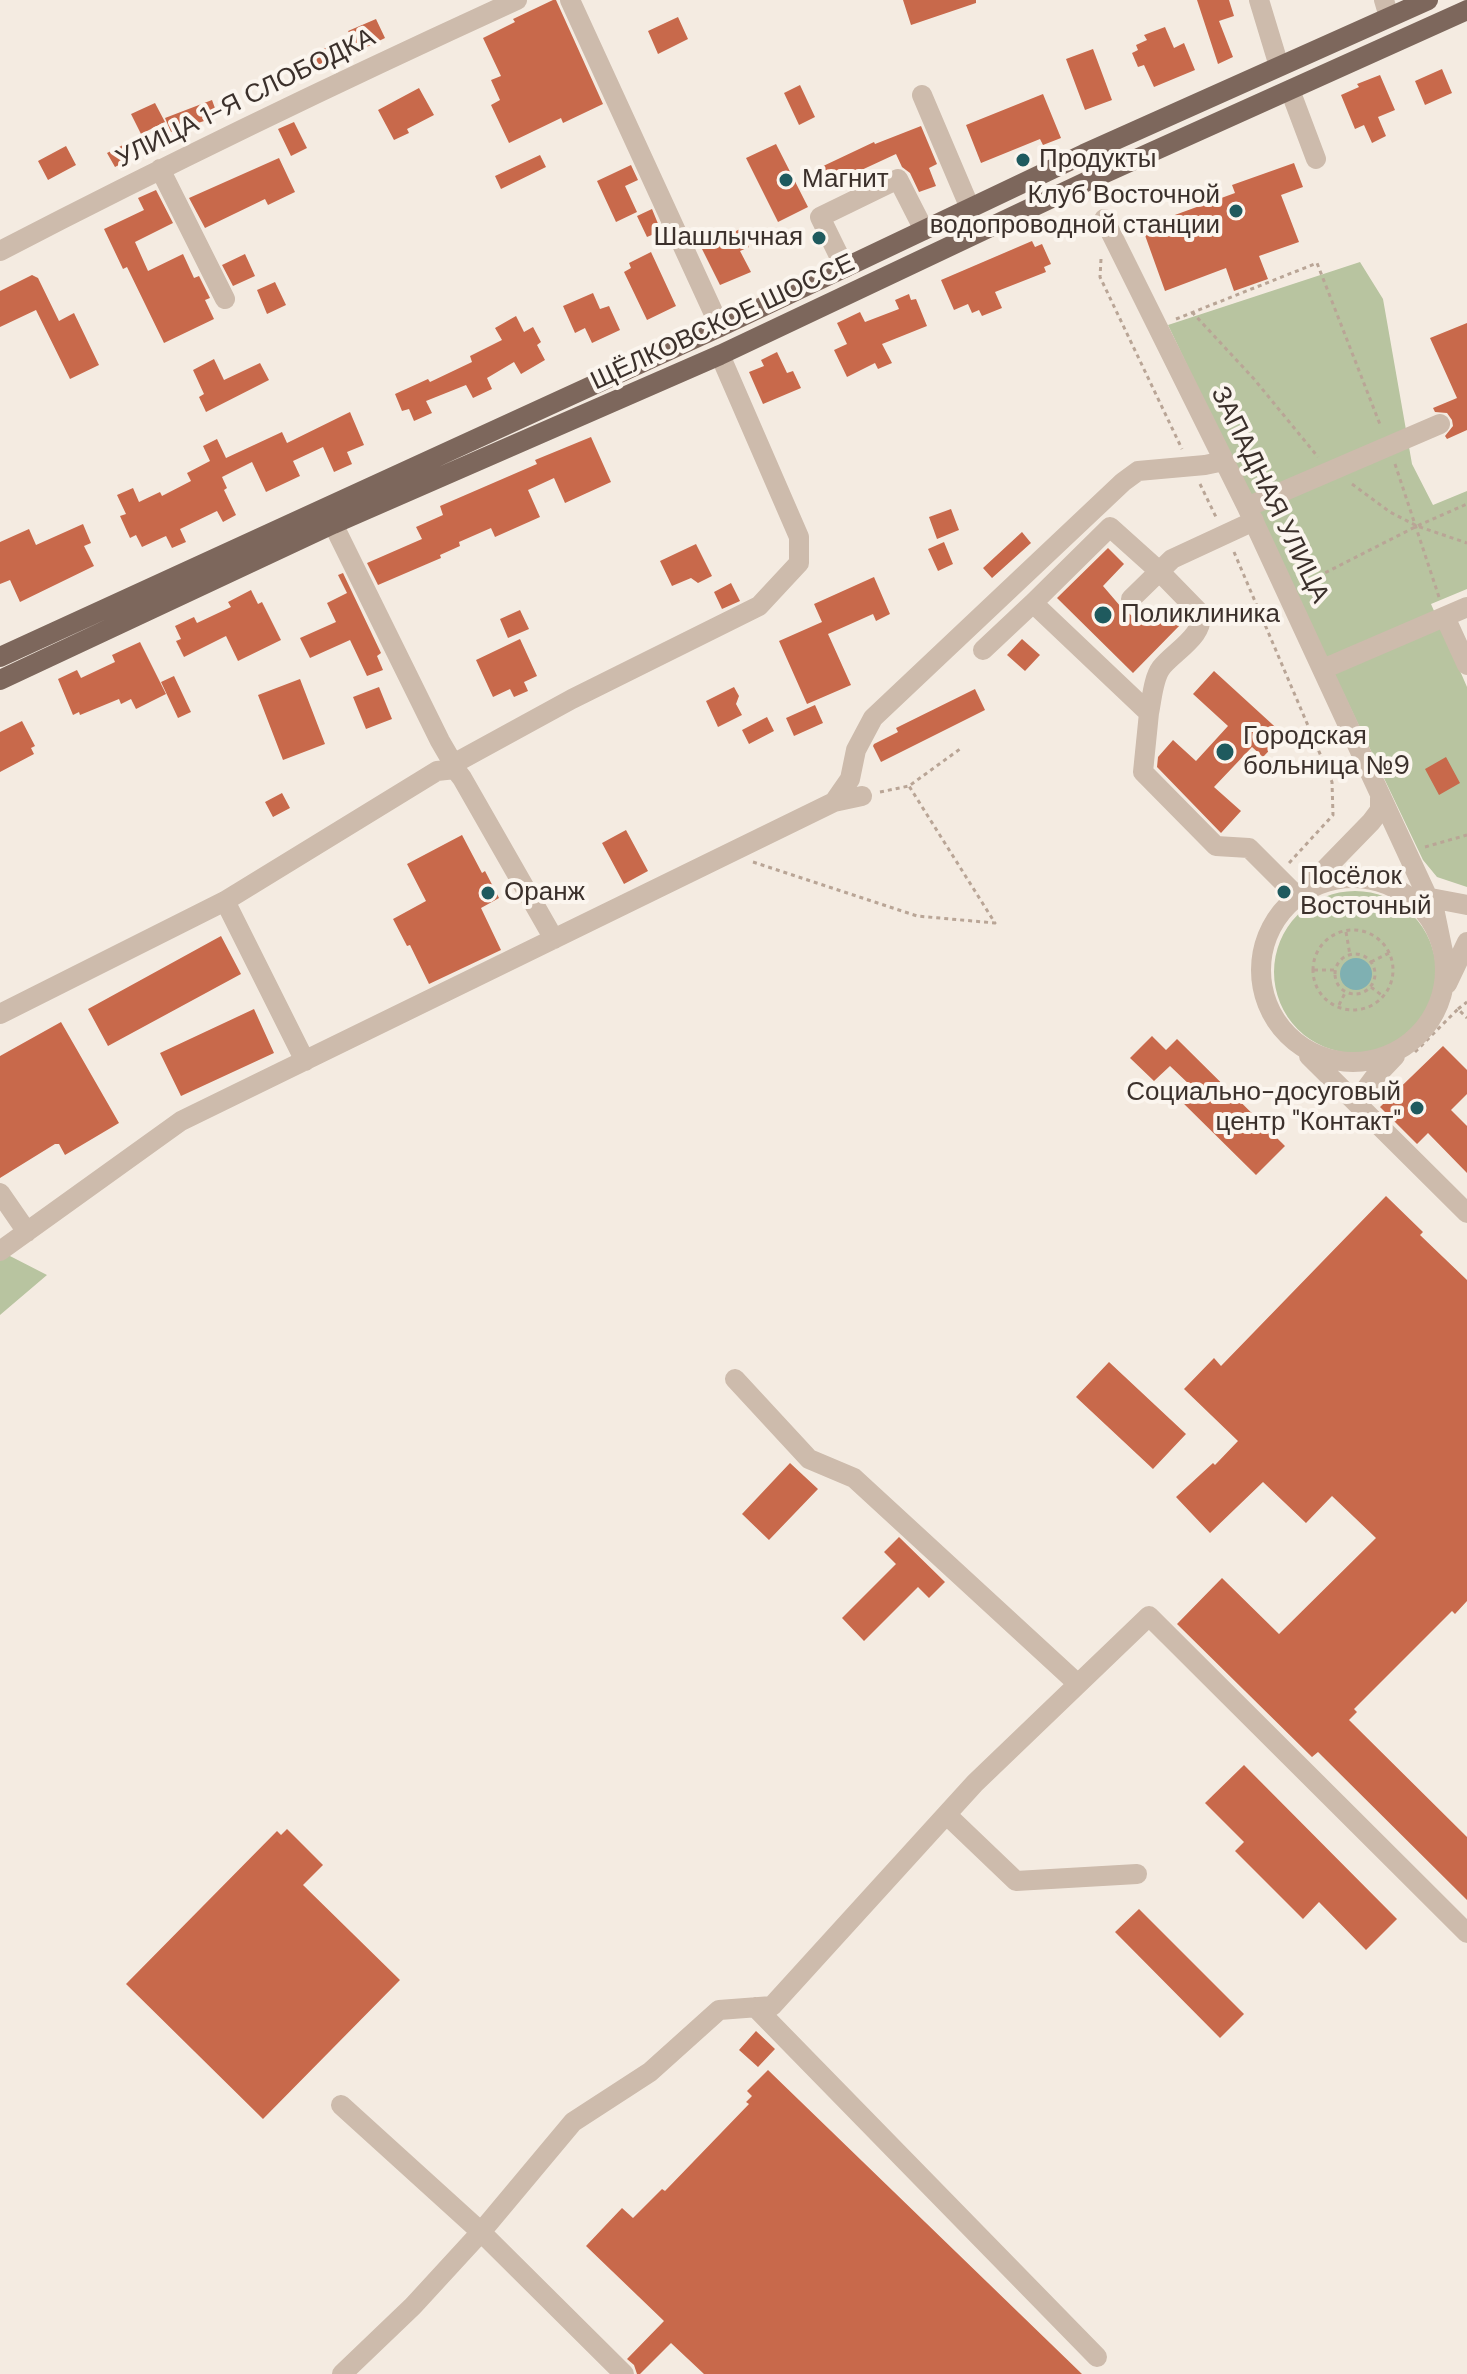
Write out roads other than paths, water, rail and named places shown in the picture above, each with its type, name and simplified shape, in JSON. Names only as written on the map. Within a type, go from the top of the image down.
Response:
[{"type":"main road","name":"ЩЁЛКОВСКОЕ ШОССЕ","points":[[0,657],[720,327],[1279,66],[1386,9],[1428,0]]},
{"type":"main road","name":"ЩЁЛКОВСКОЕ ШОССЕ","points":[[0,680],[333,524],[720,355],[1094,178],[1467,10]]},
{"type":"street","name":"УЛИЦА 1-Я СЛОБОДКА","points":[[0,251],[359,72],[517,0]]},
{"type":"street","points":[[570,0],[720,327]]},
{"type":"street","points":[[1259,0],[1279,66]]},
{"type":"street","points":[[1290,90],[1316,159]]},
{"type":"street","points":[[922,95],[970,208]]},
{"type":"street","points":[[160,169],[225,299]]},
{"type":"street","points":[[845,268],[820,217],[898,179],[924,230]]},
{"type":"street","name":"ЗАПАДНАЯ УЛИЦА","points":[[1104,219],[1250,514],[1428,898],[1440,930],[1449,1004]]},
{"type":"street","points":[[333,524],[440,741],[455,763],[572,699],[759,606],[799,563],[799,537],[720,355]]},
{"type":"street","points":[[1131,599],[1172,559],[1250,514],[1334,469],[1440,424]]},
{"type":"street","points":[[834,802],[850,779],[856,750],[873,718],[1123,482],[1138,471],[1224,461]]},
{"type":"street","points":[[983,650],[1110,527],[1199,612],[1202,623],[1158,671],[1149,713],[1143,772],[1216,846],[1249,848],[1298,897]]},
{"type":"street","points":[[1033,603],[1149,713]]},
{"type":"street","points":[[1323,669],[1467,607]]},
{"type":"street","points":[[1445,617],[1467,665]]},
{"type":"street","points":[[0,1014],[225,901],[437,771],[455,769],[554,939]]},
{"type":"street","points":[[0,1251],[181,1121],[834,802],[862,796]]},
{"type":"street","points":[[1380,798],[1380,810],[1371,822],[1282,911],[1268,934],[1261,972],[1270,1011],[1295,1042],[1467,1213]]},
{"type":"street","points":[[1298,897],[1326,882],[1353,878],[1379,882],[1402,893],[1467,905]]},
{"type":"street","points":[[1402,893],[1427,917],[1442,947]]},
{"type":"street","points":[[225,901],[305,1061]]},
{"type":"street","points":[[1357,1101],[1374,1078],[1449,1004],[1467,942]]},
{"type":"street","points":[[1295,1042],[1318,1055],[1357,1062],[1382,1058],[1405,1046]]},
{"type":"street","points":[[0,1193],[27,1232]]},
{"type":"street","points":[[735,1379],[809,1459],[854,1478],[1078,1684]]},
{"type":"street","points":[[342,2374],[413,2306],[481,2232],[573,2122],[650,2072],[719,2010],[772,2006],[975,1783],[1149,1616],[1467,1933]]},
{"type":"street","points":[[948,1816],[1016,1881],[1137,1874]]},
{"type":"street","points":[[755,2007],[1097,2357]]},
{"type":"street","points":[[341,2105],[481,2232],[624,2374]]},
{"type":"water","points":[[1356,958],[1368,962],[1372,974],[1368,986],[1356,990],[1344,986],[1340,974],[1344,962]]},
{"type":"place","name":"Продукты","points":[[1023,160]]},
{"type":"place","name":"Магнит","points":[[786,180]]},
{"type":"place","name":"Клуб Восточной водопроводной станции","points":[[1236,211]]},
{"type":"place","name":"Шашлычная","points":[[819,238]]},
{"type":"place","name":"Поликлиника","points":[[1103,615]]},
{"type":"place","name":"Городская больница №9","points":[[1225,752]]},
{"type":"place","name":"Посёлок Восточный","points":[[1284,892]]},
{"type":"place","name":"Оранж","points":[[488,893]]},
{"type":"place","name":"Социально-досуговый центр \"Контакт\"","points":[[1417,1108]]}]
